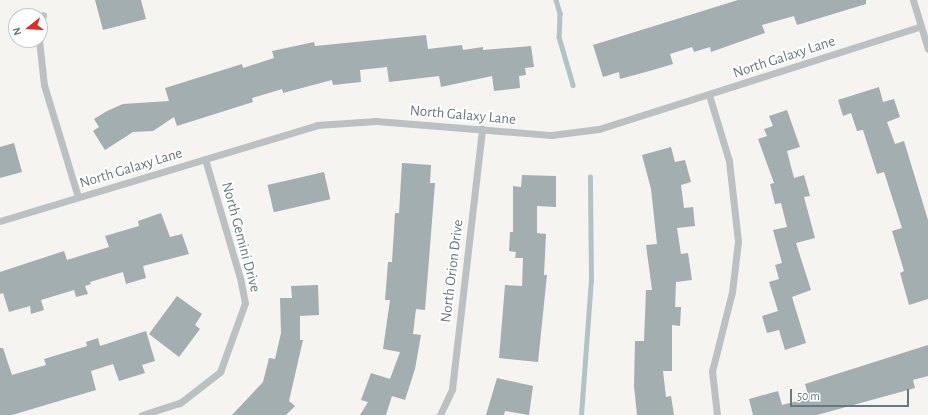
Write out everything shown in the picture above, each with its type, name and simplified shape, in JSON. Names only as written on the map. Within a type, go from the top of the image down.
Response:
[{"type":"street","points":[[913,0],[928,49]]},
{"type":"street","name":"North Galaxy Lane","points":[[0,221],[317,125],[376,121],[551,135],[599,129],[921,26]]},
{"type":"street","points":[[40,48],[44,86],[78,197]]},
{"type":"street","points":[[709,95],[729,161],[738,241],[732,292],[712,371],[717,415]]},
{"type":"street","name":"North Orion Drive","points":[[440,415],[452,389],[482,129]]},
{"type":"street","name":"North Gemini Drive","points":[[142,415],[180,403],[220,372],[245,303],[240,278],[205,159]]},
{"type":"building","points":[[95,0],[141,0],[146,19],[103,30]]},
{"type":"building","points":[[738,0],[866,0],[866,4],[797,25],[794,16],[762,25],[765,33],[711,52],[710,47],[694,52],[692,47],[670,54],[673,64],[620,79],[619,72],[603,77],[593,45]]},
{"type":"building","points":[[426,35],[428,49],[462,45],[463,50],[483,47],[483,50],[531,46],[534,67],[525,68],[526,75],[519,76],[520,88],[494,91],[492,76],[441,87],[439,76],[389,82],[387,67],[360,70],[361,82],[333,85],[332,80],[283,93],[282,89],[252,98],[253,102],[177,126],[174,117],[153,131],[133,132],[105,150],[93,131],[99,127],[94,119],[107,111],[123,104],[169,101],[165,88],[242,64],[243,68],[274,58],[272,51],[314,42],[315,46]]},
{"type":"building","points":[[879,87],[883,102],[894,99],[900,117],[887,122],[895,144],[904,141],[928,220],[928,299],[909,305],[900,273],[904,271],[892,231],[902,228],[884,172],[877,174],[863,130],[857,131],[851,113],[843,116],[838,100]]},
{"type":"building","points":[[787,110],[800,147],[787,151],[794,178],[804,175],[810,196],[804,197],[815,238],[796,243],[811,290],[792,297],[806,343],[785,350],[779,330],[767,333],[762,316],[778,311],[769,282],[779,279],[775,265],[782,263],[773,230],[787,227],[781,203],[775,204],[770,184],[774,183],[758,139],[767,136],[764,129],[773,126],[769,116]]},
{"type":"building","points":[[14,143],[22,172],[0,178],[0,147]]},
{"type":"building","points":[[671,147],[675,162],[685,160],[691,182],[681,185],[684,208],[693,207],[695,226],[677,228],[681,254],[688,253],[692,280],[676,282],[675,307],[681,307],[680,326],[672,325],[672,371],[663,371],[666,397],[671,396],[674,415],[637,415],[634,386],[635,341],[644,341],[646,290],[652,290],[646,245],[657,244],[651,189],[642,155]]},
{"type":"building","points":[[402,163],[431,165],[430,183],[435,183],[425,310],[416,309],[413,334],[421,335],[415,369],[405,400],[392,396],[386,415],[360,415],[368,402],[361,400],[371,373],[390,379],[400,352],[383,349],[390,300],[385,300],[388,262],[392,262],[395,213],[399,213]]},
{"type":"building","points":[[324,172],[330,199],[274,212],[267,185]]},
{"type":"building","points":[[522,175],[556,176],[556,207],[537,206],[537,233],[546,234],[544,275],[547,275],[538,362],[499,358],[505,285],[522,286],[523,258],[515,258],[516,252],[509,251],[510,232],[513,232],[513,186],[521,187]]},
{"type":"building","points":[[161,213],[170,237],[182,234],[189,254],[143,266],[146,278],[126,284],[123,272],[90,282],[91,284],[85,286],[88,294],[76,297],[74,290],[41,300],[44,310],[31,314],[30,306],[9,312],[3,293],[0,294],[0,272],[64,251],[67,260],[109,247],[105,236],[139,226],[138,221]]},
{"type":"building","points":[[318,285],[319,315],[300,316],[300,340],[303,340],[289,401],[295,406],[286,415],[232,415],[263,382],[269,358],[275,359],[281,333],[280,298],[292,298],[291,286]]},
{"type":"building","points":[[177,296],[202,314],[195,325],[200,329],[179,357],[149,334]]},
{"type":"building","points":[[146,331],[155,361],[142,365],[145,373],[119,381],[113,364],[91,371],[96,390],[12,415],[0,415],[0,348],[3,348],[12,375],[46,365],[44,359],[87,346],[86,342],[98,338],[100,346]]},
{"type":"building","points":[[928,345],[928,376],[913,380],[915,388],[817,415],[753,415],[749,399],[778,391],[782,405],[809,398],[805,384]]},
{"type":"building","points":[[497,378],[533,386],[529,415],[505,411],[504,415],[486,415]]},
{"type":"waterway","points":[[556,0],[560,13],[559,37],[573,85]]},
{"type":"waterway","points":[[581,415],[591,280],[590,177]]}]
